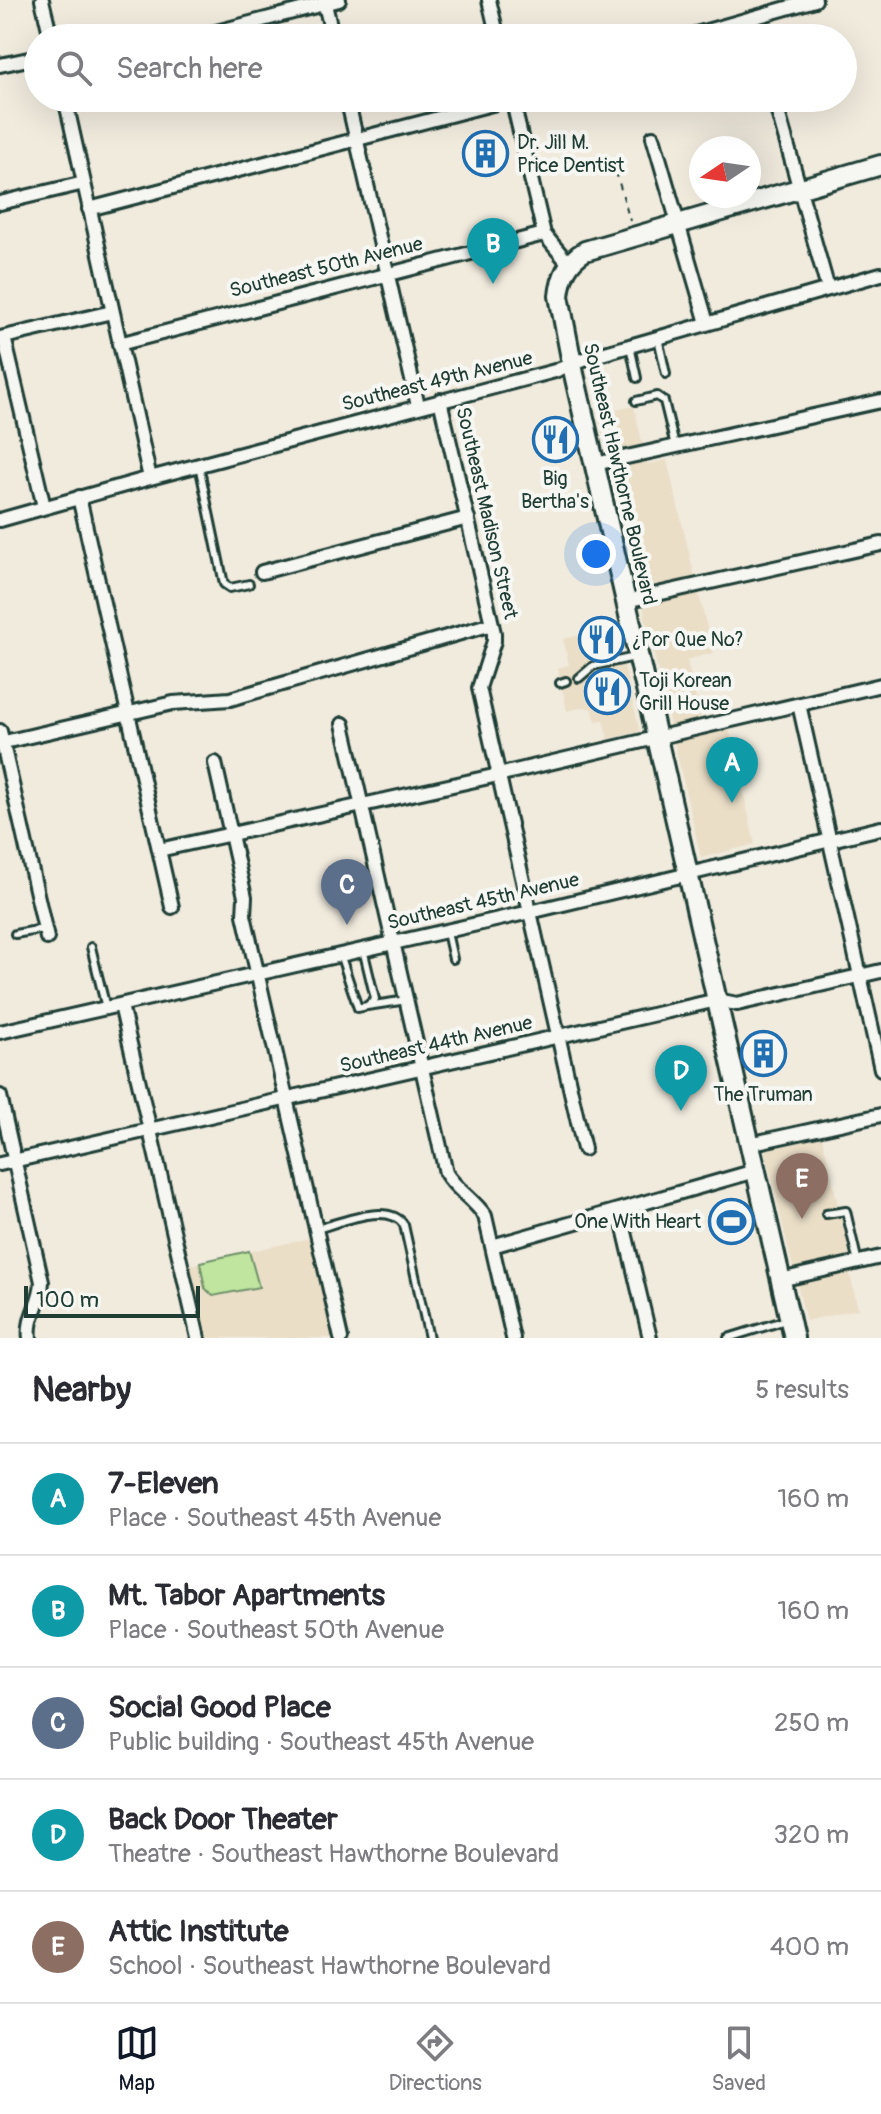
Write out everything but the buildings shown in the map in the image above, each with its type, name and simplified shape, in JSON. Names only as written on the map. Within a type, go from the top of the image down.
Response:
[{"type":"main road","points":[[569,264],[585,251],[634,235],[881,165]]},
{"type":"main road","name":"Southeast Hawthorne Boulevard","points":[[569,264],[560,283],[559,307],[791,1329]]},
{"type":"street","points":[[42,0],[48,24]]},
{"type":"street","points":[[244,24],[339,0]]},
{"type":"street","points":[[489,0],[495,24]]},
{"type":"street","points":[[731,24],[815,0]]},
{"type":"street","points":[[325,2],[330,24]]},
{"type":"street","points":[[0,65],[24,60]]},
{"type":"street","points":[[68,112],[150,478]]},
{"type":"street","points":[[350,112],[418,406]]},
{"type":"street","points":[[89,209],[461,112]]},
{"type":"street","points":[[515,112],[544,234],[569,264]]},
{"type":"street","points":[[778,112],[828,289]]},
{"type":"street","points":[[653,137],[707,323]]},
{"type":"street","points":[[0,203],[84,183]]},
{"type":"street","name":"Southeast 50th Avenue","points":[[119,344],[544,234]]},
{"type":"street","name":"Southeast 49th Avenue","points":[[0,520],[555,371],[707,323],[881,274]]},
{"type":"street","points":[[44,507],[2,338],[112,312]]},
{"type":"street","name":"Southeast Madison Street","points":[[440,400],[492,624],[494,641],[479,688],[584,1149]]},
{"type":"street","points":[[595,464],[881,401]]},
{"type":"street","points":[[79,497],[172,907]]},
{"type":"street","points":[[262,572],[468,518]]},
{"type":"street","points":[[626,601],[881,544]]},
{"type":"street","points":[[46,933],[1,738],[173,703],[240,696],[492,624]]},
{"type":"street","points":[[159,850],[498,775],[881,685]]},
{"type":"street","points":[[799,704],[881,1069]]},
{"type":"street","points":[[343,724],[446,1173],[477,1203],[485,1216],[513,1338]]},
{"type":"street","points":[[215,763],[245,897],[244,915],[341,1338]]},
{"type":"street","name":"Southeast 45th Avenue","points":[[0,1032],[530,912],[881,828]]},
{"type":"street","name":"Southeast 44th Avenue","points":[[0,1164],[717,1000],[737,1004],[881,971]]},
{"type":"street","points":[[121,1005],[198,1338]]},
{"type":"street","points":[[0,1096],[42,1282],[29,1321],[30,1338]]},
{"type":"street","points":[[749,1144],[881,1115]]},
{"type":"street","points":[[492,1246],[620,1211],[732,1175],[755,1171]]},
{"type":"street","points":[[620,1211],[650,1338]]},
{"type":"street","points":[[780,1280],[881,1257]]},
{"type":"lane","points":[[658,338],[666,374]]},
{"type":"lane","points":[[630,346],[637,378]]},
{"type":"lane","points":[[636,401],[657,396],[664,401],[675,446]]},
{"type":"lane","points":[[199,465],[224,584],[230,588],[249,584]]},
{"type":"lane","points":[[579,678],[593,666],[638,656]]},
{"type":"lane","points":[[447,930],[453,959]]},
{"type":"lane","points":[[15,934],[46,933]]},
{"type":"lane","points":[[91,947],[106,1008]]},
{"type":"lane","points":[[363,949],[375,999],[367,1006]]},
{"type":"lane","points":[[340,954],[358,1008],[407,1000]]},
{"type":"lane","points":[[826,1214],[846,1211],[858,1263]]},
{"type":"lane","points":[[316,1229],[379,1213],[394,1214],[400,1219],[404,1225],[429,1338]]},
{"type":"lane","points":[[728,1338],[791,1329]]},
{"type":"path","points":[[616,172],[634,235]]},
{"type":"shaded area","points":[[634,406],[647,464],[667,460],[713,653],[687,660],[702,725],[727,720],[755,844],[701,858],[598,414]]},
{"type":"shaded area","points":[[615,627],[640,732],[608,739],[603,720],[596,721],[592,709],[584,707],[567,711],[558,668],[569,665],[563,639]]},
{"type":"shaded area","points":[[822,1137],[854,1272],[850,1274],[858,1309],[806,1321],[765,1152]]},
{"type":"shaded area","points":[[310,1238],[332,1338],[206,1338],[189,1265]]},
{"type":"green space","points":[[249,1251],[259,1287],[213,1296],[205,1288],[200,1262]]},
{"type":"place","name":"Dr. Jill M. Price Dentist","points":[[486,154]]},
{"type":"place","name":"Mt. Tabor Apartments","points":[[493,284]]},
{"type":"place","name":"Big Bertha's","points":[[555,439]]},
{"type":"place","name":"¿Por Que No?","points":[[601,639]]},
{"type":"place","name":"Toji Korean Grill House","points":[[608,691]]},
{"type":"place","name":"7-Eleven","points":[[732,803]]},
{"type":"place","name":"Social Good Place","points":[[347,925]]},
{"type":"place","name":"The Truman","points":[[763,1054]]},
{"type":"place","name":"Back Door Theater","points":[[681,1111]]},
{"type":"place","name":"Attic Institute","points":[[802,1219]]},
{"type":"place","name":"One With Heart","points":[[732,1221]]}]
